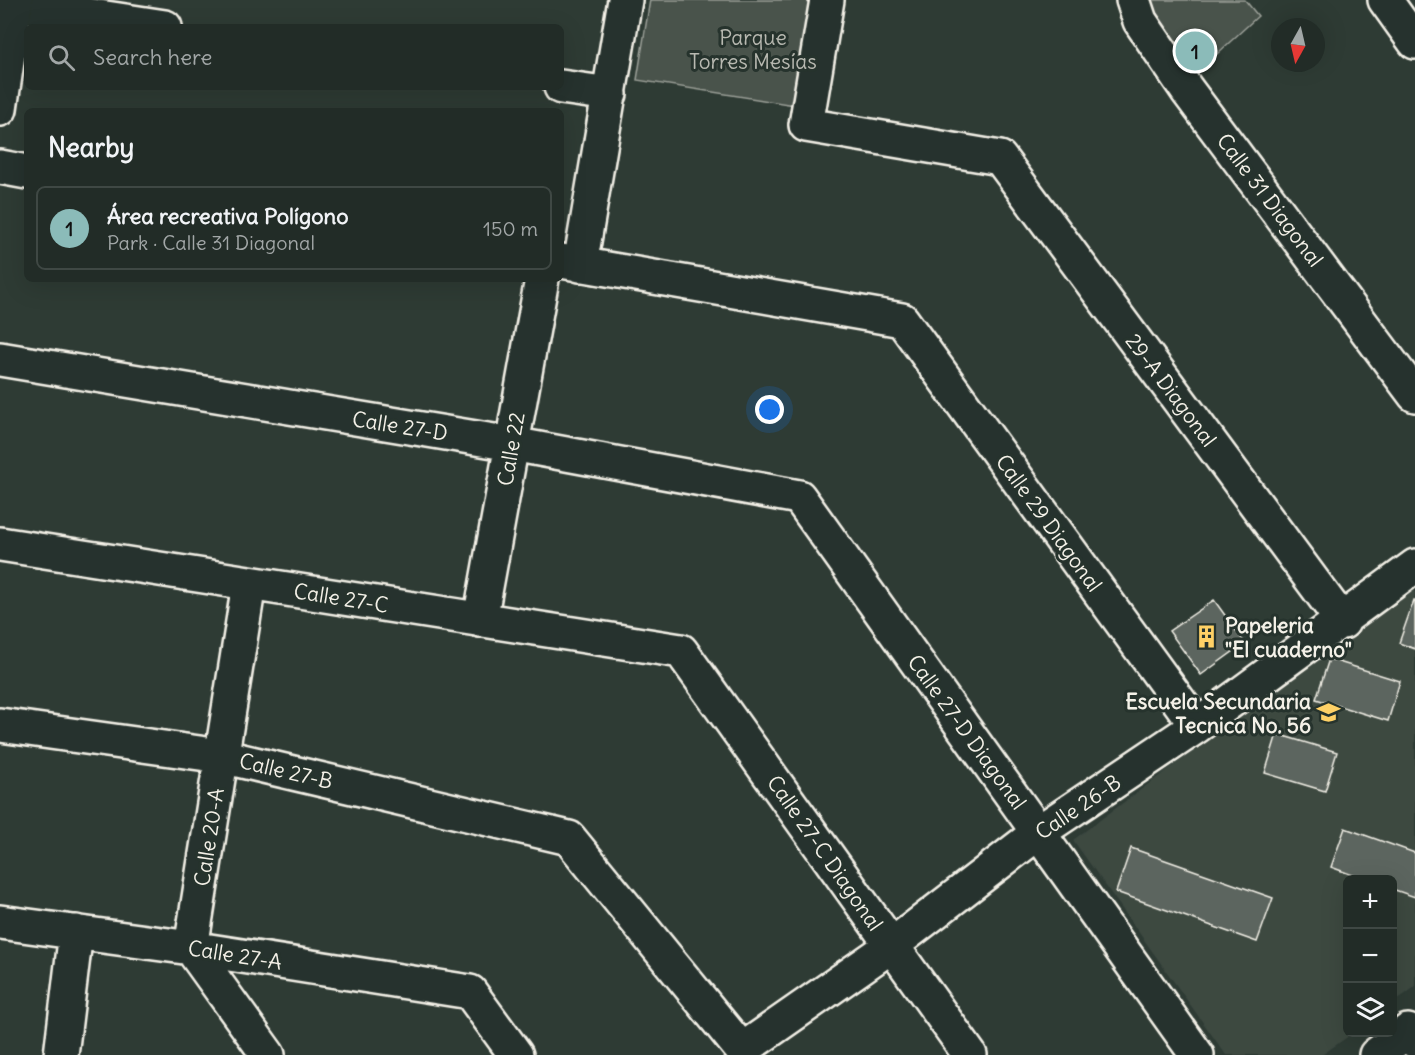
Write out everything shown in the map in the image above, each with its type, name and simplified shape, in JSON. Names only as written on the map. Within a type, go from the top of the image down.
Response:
[{"type":"street","points":[[570,263],[610,94],[625,0]]},
{"type":"street","name":"29-A Diagonal","points":[[827,0],[806,125],[1000,158],[1343,622]]},
{"type":"street","name":"Calle 31 Diagonal","points":[[1133,0],[1140,21],[1187,90],[1415,395]]},
{"type":"street","points":[[1385,0],[1415,42]]},
{"type":"street","points":[[0,109],[10,2],[146,24]]},
{"type":"street","points":[[564,87],[610,94]]},
{"type":"street","points":[[0,167],[24,171]]},
{"type":"street","name":"Calle 29 Diagonal","points":[[570,263],[902,320],[1197,726]]},
{"type":"street","name":"Calle 22","points":[[480,620],[541,282]]},
{"type":"street","name":"Calle 27-D","points":[[0,360],[512,444],[799,497]]},
{"type":"street","name":"Calle 27-D Diagonal","points":[[799,497],[1197,1055]]},
{"type":"street","name":"Calle 27-C","points":[[0,544],[681,651]]},
{"type":"street","name":"Calle 26-B","points":[[744,1053],[891,946],[1039,832],[1197,726],[1343,622],[1415,566]]},
{"type":"street","name":"Calle 20-A","points":[[191,948],[249,584]]},
{"type":"street","name":"Calle 27-C Diagonal","points":[[681,651],[970,1055]]},
{"type":"street","name":"Calle 27-B","points":[[0,725],[221,756],[569,838],[744,1053]]},
{"type":"street","name":"Calle 27-A","points":[[0,922],[191,948],[471,992],[516,1055]]},
{"type":"street","points":[[61,1055],[76,932]]},
{"type":"street","points":[[191,948],[268,1055]]},
{"type":"street","points":[[1376,1055],[1412,1036]]},
{"type":"shaded area","name":"Escuela Secundaria Tecnica No. 56","points":[[1415,586],[1415,987],[1397,1000],[1397,875],[1343,875],[1343,1037],[1347,1037],[1322,1055],[1226,1055],[1073,840]]},
{"type":"green space","name":"Parque Torres Mesías","points":[[650,0],[811,0],[794,105],[637,80]]},
{"type":"green space","points":[[1151,0],[1245,0],[1258,16],[1191,78],[1149,23]]},
{"type":"building","name":"Papeleria \"El cuaderno\"","points":[[1214,600],[1245,643],[1201,675],[1169,631]]},
{"type":"building","points":[[1415,600],[1415,649],[1399,643]]},
{"type":"building","points":[[1329,659],[1400,681],[1388,721],[1316,699]]},
{"type":"building","points":[[1277,734],[1337,752],[1325,791],[1265,773]]},
{"type":"building","points":[[1345,828],[1415,853],[1415,897],[1397,891],[1397,875],[1353,875],[1331,867]]},
{"type":"building","points":[[1131,848],[1273,898],[1257,942],[1116,892]]},
{"type":"place","name":"Área recreativa Polígono","points":[[1195,51]]},
{"type":"place","name":"Papeleria \"El cuaderno\"","points":[[1207,637]]},
{"type":"place","name":"Escuela Secundaria Tecnica No. 56","points":[[1329,713]]}]
